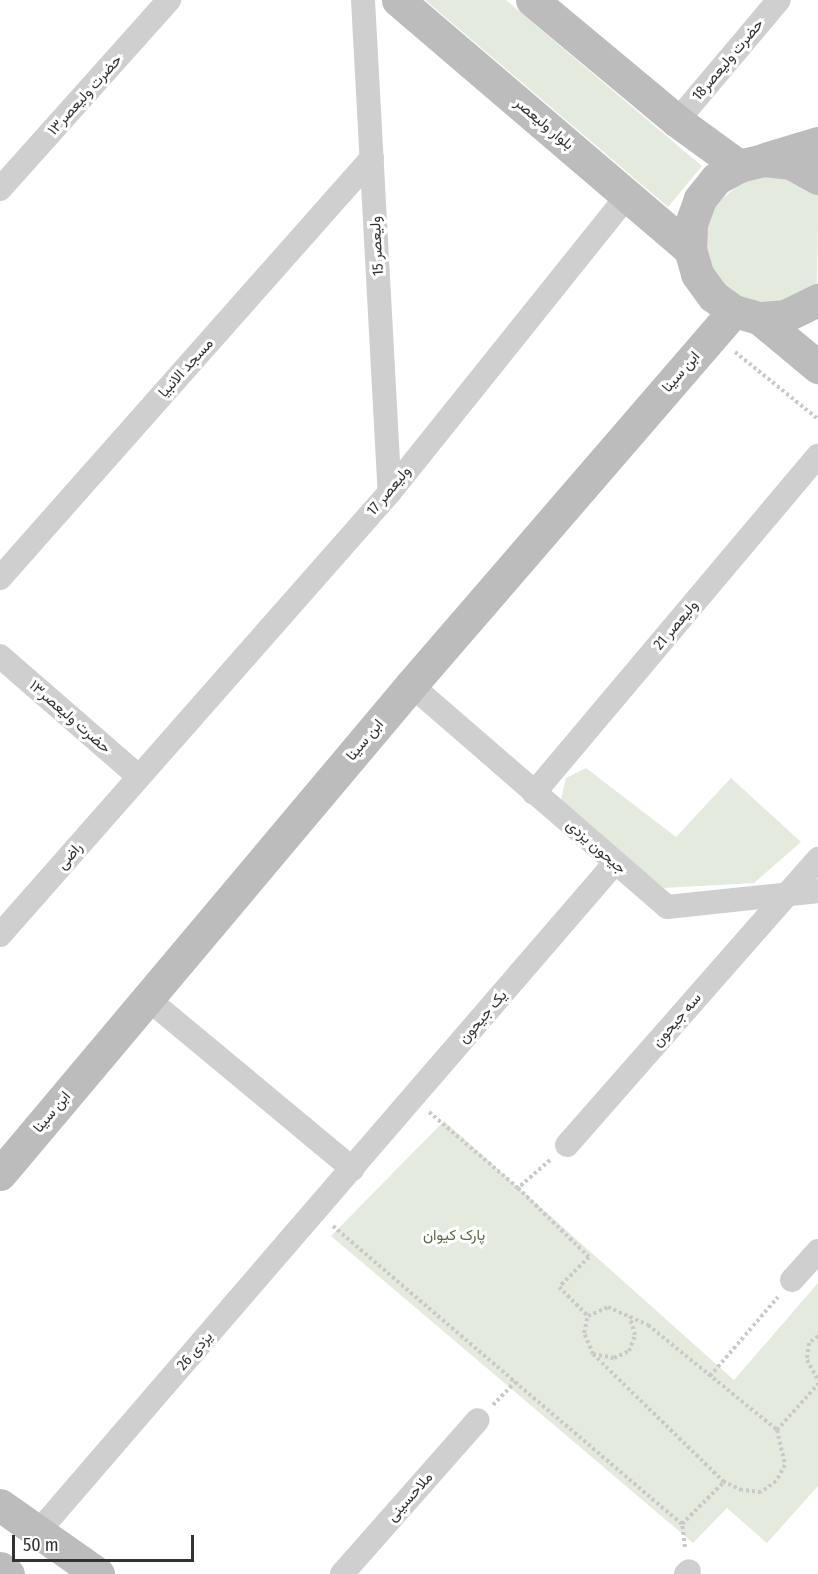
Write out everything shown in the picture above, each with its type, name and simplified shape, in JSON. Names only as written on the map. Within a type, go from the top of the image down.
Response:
[{"type":"main road","name":"بلوار ولیعصر","points":[[398,0],[690,249]]},
{"type":"main road","points":[[532,0],[677,121],[752,163],[790,163],[818,178]]},
{"type":"main road","points":[[818,143],[752,163],[717,179],[700,199],[691,224],[690,249],[697,274],[712,296],[736,321],[818,367]]},
{"type":"main road","points":[[736,321],[785,316],[818,300]]},
{"type":"main road","name":"ابن سینا","points":[[0,1174],[411,685],[736,321]]},
{"type":"main road","points":[[0,1504],[98,1574]]},
{"type":"main road","points":[[0,1568],[8,1574]]},
{"type":"street","name":"حضرت ولیعصر۱۳","points":[[0,189],[170,0]]},
{"type":"street","name":"ولیعصر 15","points":[[363,0],[390,492]]},
{"type":"street","name":"18حضرت ولیعصر","points":[[677,121],[779,0]]},
{"type":"street","name":"مسجد الانبیا","points":[[0,578],[372,158]]},
{"type":"street","name":"ولیعصر 17","points":[[139,777],[390,492],[627,195]]},
{"type":"street","name":"ولیعصر 21","points":[[534,793],[818,456]]},
{"type":"street","name":"حضرت ولیعصر۱۳","points":[[0,656],[139,777]]},
{"type":"street","name":"جیحون یزدی","points":[[411,685],[614,864],[667,907],[818,891]]},
{"type":"street","name":"راضی","points":[[0,935],[139,777]]},
{"type":"street","name":"سه جیحون","points":[[567,1145],[818,859]]},
{"type":"street","name":"یک جیحون","points":[[353,1170],[614,864]]},
{"type":"street","points":[[148,999],[353,1170]]},
{"type":"street","name":"یزدی 26","points":[[38,1532],[353,1170]]},
{"type":"street","points":[[792,1280],[818,1251]]},
{"type":"street","name":"ملاحسینی","points":[[342,1574],[478,1420]]},
{"type":"path","points":[[736,321],[818,419]]},
{"type":"path","points":[[424,1107],[518,1188],[589,1257],[559,1287],[588,1316]]},
{"type":"path","points":[[518,1188],[567,1145]]},
{"type":"path","points":[[325,1220],[682,1524],[687,1572]]},
{"type":"path","points":[[710,1376],[792,1280]]},
{"type":"path","points":[[608,1307],[648,1325],[777,1430],[786,1465],[776,1481],[761,1492],[742,1490],[724,1482],[593,1354],[584,1333],[588,1316],[608,1307]]},
{"type":"path","points":[[593,1354],[614,1358],[629,1352],[635,1335],[630,1316]]},
{"type":"path","points":[[777,1430],[818,1382],[807,1360],[809,1343],[818,1336]]},
{"type":"path","points":[[478,1420],[515,1382]]},
{"type":"path","points":[[682,1524],[724,1482]]},
{"type":"green space","points":[[425,0],[506,0],[702,166],[668,207]]},
{"type":"green space","points":[[764,174],[804,179],[818,195],[817,301],[742,302],[721,287],[709,266],[704,233],[715,205],[742,182]]},
{"type":"green space","points":[[586,768],[676,837],[731,778],[801,842],[754,883],[664,888],[560,803],[566,778]]},
{"type":"green space","name":"پارک کیوان","points":[[444,1121],[734,1380],[818,1283],[818,1486],[767,1543],[727,1508],[693,1543],[331,1236]]}]
